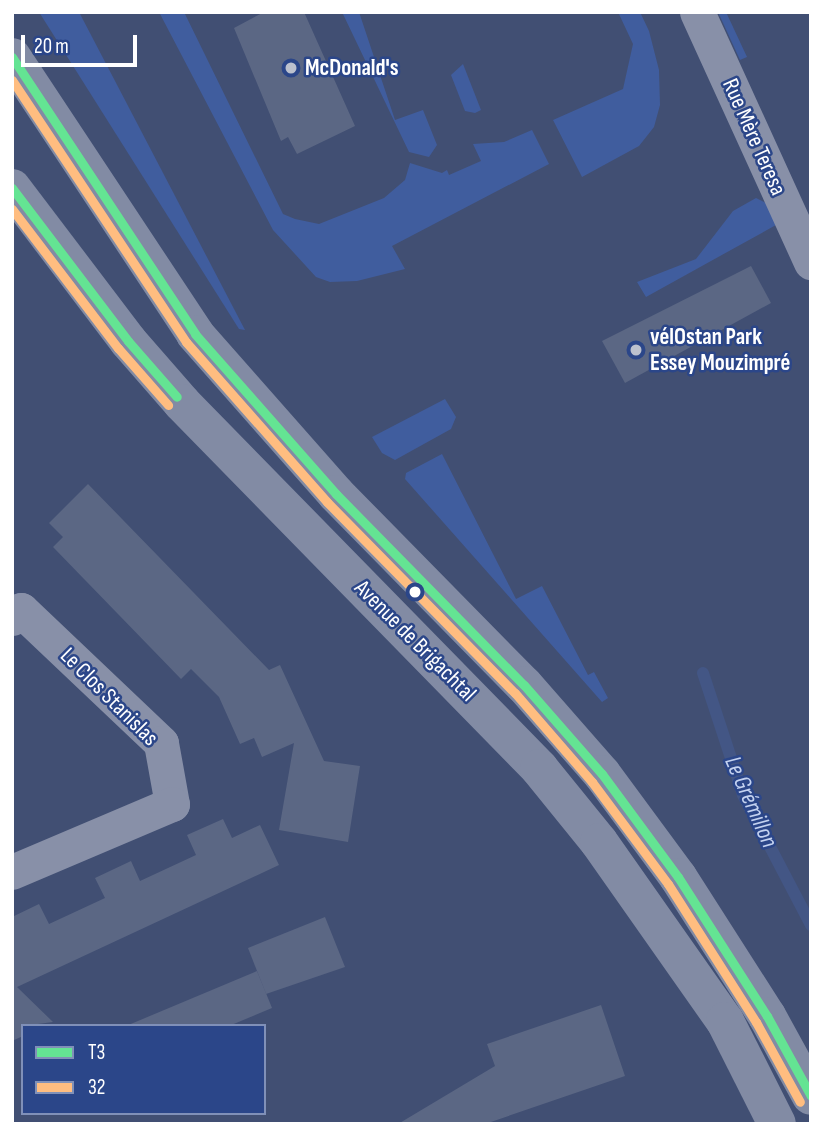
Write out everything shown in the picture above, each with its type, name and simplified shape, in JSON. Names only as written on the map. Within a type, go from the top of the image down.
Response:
[{"type":"main road","name":"Avenue de Brigachtal","points":[[12,57],[195,334],[336,494],[524,685],[602,774],[678,877],[767,1016],[811,1096]]},
{"type":"main road","name":"Avenue de Brigachtal","points":[[12,188],[128,341],[190,412],[539,768],[599,842],[725,1020],[777,1124]]},
{"type":"street","name":"Rue Mère Teresa","points":[[697,12],[811,262]]},
{"type":"street","name":"Le Clos Stanislas","points":[[12,618],[21,610],[161,743],[172,804],[12,872]]},
{"type":"shaded area","points":[[39,12],[79,12],[245,330],[239,329]]},
{"type":"shaded area","points":[[159,12],[184,12],[283,214],[295,219],[319,224],[384,198],[405,180],[410,163],[442,173],[447,170],[449,175],[481,161],[473,144],[504,142],[532,130],[549,164],[392,246],[405,269],[357,281],[330,282],[316,277],[273,230]]},
{"type":"shaded area","points":[[342,12],[359,12],[395,120],[423,110],[437,145],[429,157],[409,152]]},
{"type":"shaded area","points":[[618,12],[640,12],[649,31],[659,70],[660,105],[654,127],[639,146],[582,177],[553,120],[623,89],[633,44]]},
{"type":"shaded area","points":[[718,12],[726,12],[747,57],[740,60]]},
{"type":"shaded area","points":[[463,64],[481,110],[475,113],[465,111],[451,75]]},
{"type":"shaded area","points":[[756,198],[766,203],[776,225],[646,297],[637,282],[696,259],[733,211]]},
{"type":"shaded area","points":[[445,399],[456,417],[451,429],[395,460],[382,453],[372,437]]},
{"type":"shaded area","points":[[442,454],[516,599],[542,586],[588,675],[594,672],[608,698],[602,702],[405,479],[406,473]]},
{"type":"building","name":"McDonald's","points":[[264,12],[304,12],[355,126],[297,154],[288,137],[281,141],[234,28]]},
{"type":"building","points":[[751,266],[771,303],[625,383],[602,341]]},
{"type":"building","points":[[88,484],[269,670],[280,665],[324,761],[360,766],[348,842],[279,830],[294,743],[262,757],[254,738],[240,744],[219,697],[191,669],[181,679],[53,547],[63,537],[49,523]]},
{"type":"building","points":[[223,819],[232,838],[260,825],[279,865],[17,987],[53,1022],[21,1024],[21,1037],[12,1041],[12,917],[39,904],[49,924],[105,898],[95,878],[131,861],[140,881],[196,855],[187,835]]},
{"type":"building","points":[[325,917],[345,967],[266,994],[248,948]]},
{"type":"building","points":[[257,971],[272,1008],[234,1024],[131,1024]]},
{"type":"building","points":[[601,1005],[625,1076],[485,1124],[398,1124],[495,1066],[487,1044]]},
{"type":"waterway","name":"Le Grémillon","points":[[703,673],[743,795],[811,925]]},
{"type":"transit line","name":"T3","points":[[12,57],[195,334],[336,494],[524,685],[602,774],[678,877],[767,1016],[811,1096]]},
{"type":"transit line","name":"32","points":[[12,80],[186,342],[327,502],[515,693],[592,782],[668,884],[756,1022],[800,1102]]},
{"type":"transit line","name":"T3","points":[[12,188],[128,341],[177,397]]},
{"type":"transit line","name":"32","points":[[12,209],[118,348],[168,405]]},
{"type":"place","name":"McDonald's","points":[[291,68]]},
{"type":"place","name":"vélOstan Park Essey Mouzimpré","points":[[636,350]]}]
